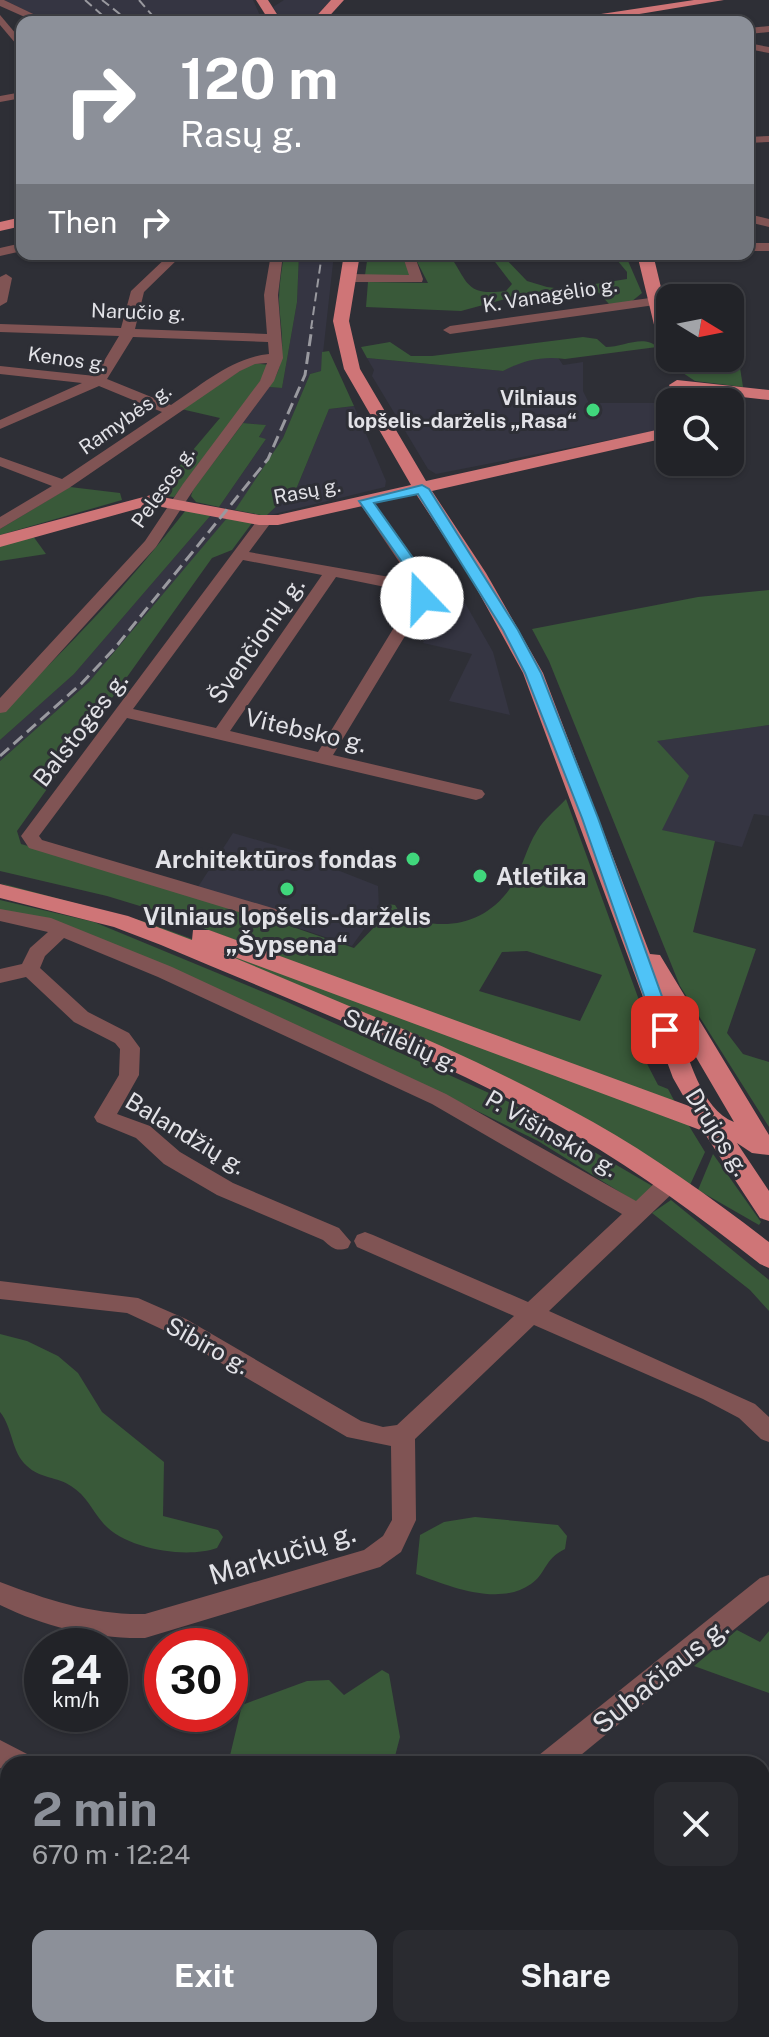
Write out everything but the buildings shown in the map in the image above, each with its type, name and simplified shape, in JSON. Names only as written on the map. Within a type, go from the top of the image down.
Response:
[{"type":"main road","points":[[323,16],[338,0]]},
{"type":"main road","points":[[634,16],[718,0]]},
{"type":"main road","name":"Drujos g.","points":[[351,260],[341,321],[348,358],[422,489],[477,573],[533,673],[625,913],[655,1007],[685,1078],[733,1159],[769,1211]]},
{"type":"main road","points":[[647,260],[656,297]]},
{"type":"main road","points":[[744,395],[769,395]]},
{"type":"main road","name":"Rasų g.","points":[[0,541],[151,500],[259,520],[366,501],[656,435]]},
{"type":"main road","points":[[0,879],[86,899],[168,924],[769,1145]]},
{"type":"main road","name":"Sukilėlių g.","points":[[0,891],[120,921],[213,957],[472,1071],[559,1115],[670,1182],[769,1257]]},
{"type":"main road","name":"Drujos g.","points":[[625,913],[727,1093],[769,1159]]},
{"type":"street","points":[[0,2],[32,16]]},
{"type":"street","points":[[0,18],[16,40]]},
{"type":"street","points":[[0,425],[99,381],[124,344],[138,291],[171,260]]},
{"type":"street","points":[[276,260],[271,295],[276,358]]},
{"type":"street","points":[[349,278],[417,279],[410,260]]},
{"type":"street","points":[[0,302],[6,278]]},
{"type":"street","name":"K. Vanagėlio g.","points":[[450,330],[656,301]]},
{"type":"street","name":"Naručio g.","points":[[0,328],[275,338]]},
{"type":"street","name":"Ramybės g.","points":[[0,524],[64,485],[246,362],[276,358]]},
{"type":"street","name":"Pelesos g.","points":[[2,704],[185,505],[188,487],[267,381],[276,358]]},
{"type":"street","name":"Kenos g.","points":[[0,370],[99,381],[172,411]]},
{"type":"street","points":[[0,461],[64,485]]},
{"type":"street","points":[[323,758],[420,605],[423,588],[366,501]]},
{"type":"street","name":"Balstogės g.","points":[[259,520],[240,555],[125,712],[32,830],[30,841],[272,915]]},
{"type":"street","points":[[240,555],[423,588]]},
{"type":"street","name":"Švenčionių g.","points":[[220,734],[331,573]]},
{"type":"street","name":"Vitebsko g.","points":[[125,712],[476,794]]},
{"type":"street","name":"P. Višinskio g.","points":[[0,915],[61,930],[165,972],[439,1099],[636,1212]]},
{"type":"street","points":[[0,976],[30,969],[37,953],[61,930]]},
{"type":"street","name":"Balandžių g.","points":[[30,969],[81,1017],[122,1038],[130,1048],[129,1075],[104,1117],[143,1132],[172,1158],[225,1189],[331,1234],[340,1242]]},
{"type":"street","points":[[403,1435],[534,1315],[670,1182]]},
{"type":"street","points":[[365,1241],[711,1392],[747,1411],[769,1432]]},
{"type":"street","name":"Sibiro g.","points":[[0,1290],[130,1304],[178,1326],[355,1430],[383,1437],[403,1435]]},
{"type":"street","name":"Markučių g.","points":[[0,1593],[40,1611],[120,1625],[145,1626],[371,1559],[392,1544],[404,1520],[403,1435]]},
{"type":"street","name":"Subačiaus g.","points":[[559,1756],[769,1586]]},
{"type":"shaded area","points":[[4,0],[253,0],[260,16],[37,16]]},
{"type":"shaded area","points":[[284,0],[331,0],[316,16],[279,16],[273,7]]},
{"type":"shaded area","points":[[299,260],[333,260],[321,371],[310,374],[283,438],[244,499],[235,510],[219,507],[266,439],[259,438],[265,425],[243,423],[269,387],[282,388],[297,302]]},
{"type":"shaded area","points":[[557,356],[563,365],[583,362],[583,391],[589,403],[656,403],[656,431],[436,474],[428,469],[372,376],[374,370],[367,358],[503,371],[522,361]]},
{"type":"shaded area","points":[[354,406],[386,481],[385,487],[266,516],[297,487],[329,409]]},
{"type":"shaded area","points":[[211,515],[227,518],[141,625],[89,682],[0,761],[0,740],[74,674]]},
{"type":"shaded area","points":[[440,597],[465,603],[493,652],[510,715],[449,701],[472,654],[423,643],[429,632],[420,629]]},
{"type":"shaded area","points":[[769,725],[769,816],[754,814],[742,847],[661,830],[656,741]]},
{"type":"shaded area","name":"Vilniaus lopšelis-darželis „Šypsena“","points":[[233,833],[316,857],[328,863],[327,866],[378,886],[379,908],[352,946],[194,893]]},
{"type":"green space","points":[[283,260],[299,260],[297,302],[282,388],[269,387],[276,377],[282,356],[280,282]]},
{"type":"green space","points":[[367,260],[404,260],[411,276],[365,275]]},
{"type":"green space","points":[[416,260],[453,260],[470,286],[483,292],[493,292],[506,291],[512,284],[494,260],[507,260],[527,281],[563,289],[627,279],[627,272],[617,260],[628,260],[642,293],[631,302],[609,304],[597,291],[590,290],[535,301],[525,293],[513,294],[513,297],[461,311],[366,307],[368,282],[428,283]]},
{"type":"green space","points":[[583,337],[597,339],[606,347],[640,341],[656,346],[565,359],[534,360],[503,371],[367,358],[361,347],[390,342],[411,356]]},
{"type":"green space","points":[[329,351],[354,406],[329,409],[297,487],[266,516],[235,510],[283,438],[310,374],[321,371],[322,352]]},
{"type":"green space","points":[[252,363],[270,365],[174,497],[155,495],[220,418],[181,409]]},
{"type":"green space","points":[[682,372],[741,372],[743,387],[695,381]]},
{"type":"green space","points":[[243,423],[266,425],[259,437],[266,439],[219,507],[196,502],[191,496],[193,490]]},
{"type":"green space","points":[[70,487],[120,493],[122,500],[0,535],[0,529]]},
{"type":"green space","points":[[186,510],[211,515],[74,674],[0,740],[0,712],[97,615]]},
{"type":"green space","points":[[227,518],[252,523],[232,550],[212,558],[17,831],[21,844],[194,893],[354,948],[382,919],[387,904],[395,905],[402,916],[433,924],[462,922],[489,910],[511,887],[540,827],[566,799],[660,1058],[648,1049],[642,1054],[658,1085],[668,1089],[676,1104],[163,913],[107,896],[0,871],[0,761],[89,682]],"holes":[[[527,951],[602,975],[580,1021],[479,991],[502,952]]]},
{"type":"green space","points":[[33,536],[46,554],[0,561],[0,545]]},
{"type":"green space","points":[[769,590],[769,725],[657,741],[689,776],[662,830],[715,841],[693,932],[756,949],[727,1033],[743,1054],[769,1062],[769,1127],[680,986],[549,661],[532,629],[698,597]]},
{"type":"green space","points":[[0,883],[146,922],[686,1121],[705,1152],[690,1185],[370,1018]]},
{"type":"green space","points":[[0,900],[94,922],[285,1001],[509,1102],[654,1187],[639,1204],[538,1141],[459,1102],[221,994],[0,912]]},
{"type":"green space","points":[[713,1154],[761,1222],[759,1225],[698,1190]]},
{"type":"green space","points":[[671,1200],[769,1280],[769,1311],[750,1290],[652,1213]]},
{"type":"green space","points":[[0,1334],[27,1341],[58,1356],[78,1373],[102,1412],[164,1462],[163,1516],[218,1530],[223,1537],[217,1548],[173,1552],[126,1539],[103,1523],[76,1490],[27,1466],[18,1454],[0,1412]]},
{"type":"green space","points":[[475,1517],[558,1525],[567,1536],[565,1549],[553,1557],[531,1584],[504,1594],[474,1592],[416,1574],[420,1535],[444,1522]]},
{"type":"green space","points":[[737,1630],[760,1642],[769,1631],[769,1693],[694,1666]]},
{"type":"green space","points":[[382,1670],[389,1674],[400,1737],[395,1756],[230,1756],[236,1732],[248,1732],[248,1703],[307,1681],[329,1680],[344,1695]]},
{"type":"railway","points":[[85,0],[103,16]]},
{"type":"railway","points":[[102,0],[122,16]]},
{"type":"railway","points":[[139,0],[153,16]]},
{"type":"railway","points":[[311,329],[321,260]]},
{"type":"railway","points":[[0,756],[81,684],[114,649],[268,459],[305,375],[312,327]]},
{"type":"place","name":"Vilniaus lopšelis-darželis „Rasa“","points":[[593,410]]},
{"type":"place","name":"Architektūros fondas","points":[[413,859]]},
{"type":"place","name":"Atletika","points":[[480,876]]},
{"type":"place","name":"Vilniaus lopšelis-darželis „Šypsena“","points":[[287,889]]},
{"type":"route","points":[[422,598],[423,588],[418,575],[366,501],[422,489],[467,555],[511,630],[533,673],[590,818],[665,1030]]}]
